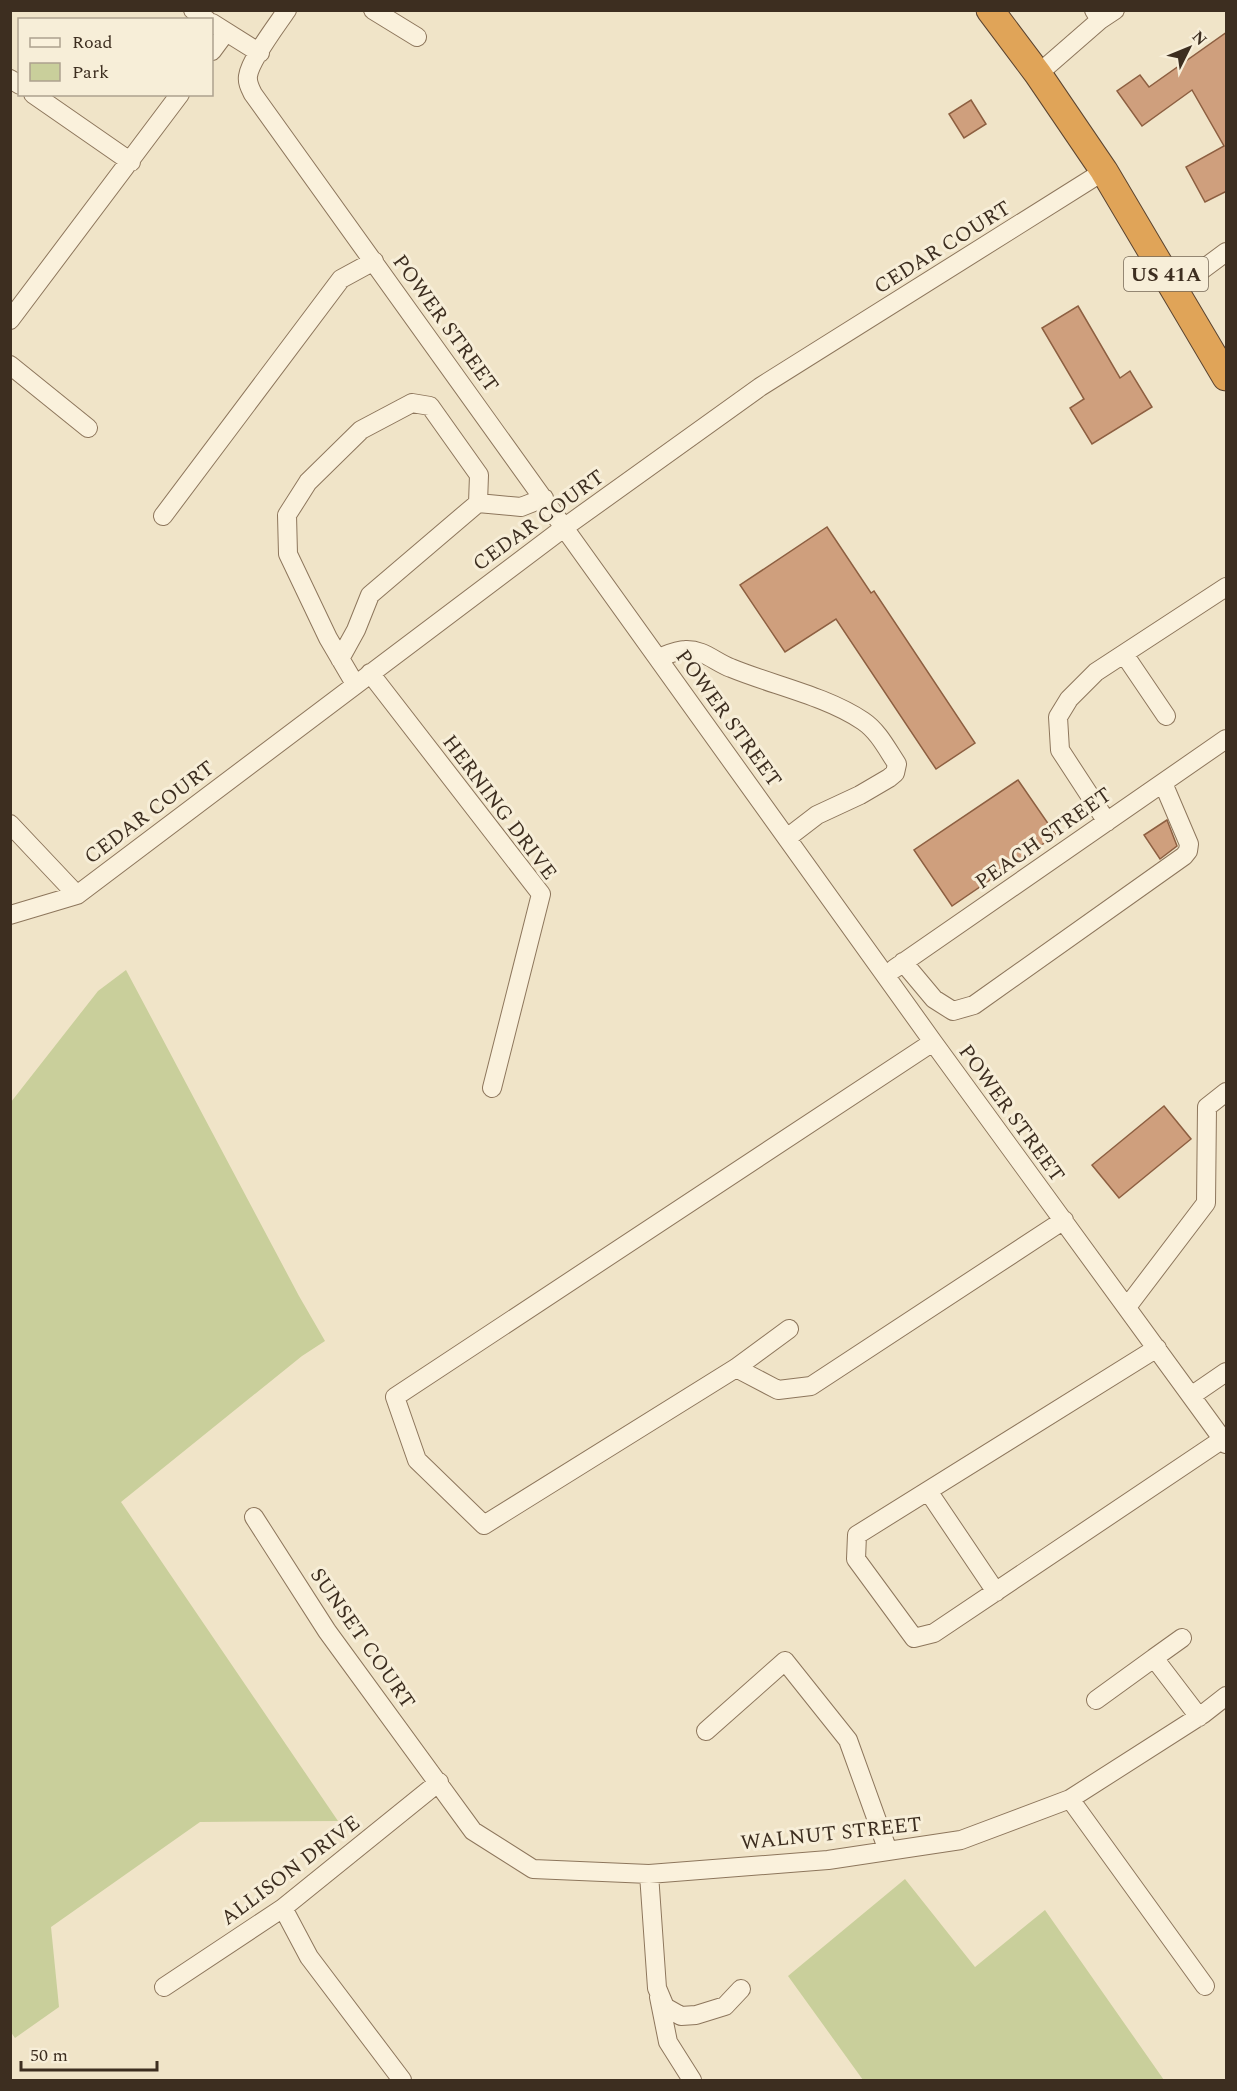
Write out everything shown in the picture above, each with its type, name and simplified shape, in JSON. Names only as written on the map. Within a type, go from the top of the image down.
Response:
[{"type":"highway","name":"US 41A","points":[[1000,14],[1104,171],[1223,364]]},
{"type":"street","name":"POWER STREET","points":[[287,10],[248,76],[248,84],[253,94],[933,1042],[1225,1441]]},
{"type":"street","points":[[373,10],[417,37]]},
{"type":"street","points":[[1038,74],[1103,14]]},
{"type":"street","points":[[213,48],[219,27],[260,53]]},
{"type":"street","points":[[36,96],[131,162]]},
{"type":"street","points":[[10,321],[179,96]]},
{"type":"street","name":"CEDAR COURT","points":[[10,915],[77,895],[565,527],[760,387],[1104,171]]},
{"type":"street","points":[[1173,286],[1195,275],[1227,252]]},
{"type":"street","points":[[163,516],[341,279],[374,261]]},
{"type":"street","points":[[10,365],[88,428]]},
{"type":"street","points":[[355,684],[340,659],[288,554],[287,515],[308,482],[361,429],[412,403],[430,406],[479,475],[478,503]]},
{"type":"street","points":[[340,659],[356,630],[370,595],[478,503],[521,507],[544,498]]},
{"type":"street","points":[[1107,822],[1060,750],[1058,717],[1070,699],[1096,672],[1227,587]]},
{"type":"street","points":[[658,658],[685,650],[706,654],[729,668],[816,698],[844,711],[864,721],[878,736],[897,764],[895,773],[860,795],[817,815],[787,837]]},
{"type":"street","points":[[1124,654],[1166,716]]},
{"type":"street","name":"HERNING DRIVE","points":[[370,673],[541,894],[492,1088]]},
{"type":"street","name":"PEACH STREET","points":[[885,975],[1227,739]]},
{"type":"street","points":[[903,962],[934,999],[953,1011],[975,1005],[1184,856],[1189,844],[1163,783]]},
{"type":"street","points":[[10,824],[77,895]]},
{"type":"street","points":[[789,1329],[736,1368],[484,1525],[417,1460],[395,1397],[933,1042]]},
{"type":"street","points":[[1127,1306],[1206,1203],[1208,1107],[1227,1092]]},
{"type":"street","points":[[736,1368],[778,1390],[811,1386],[1064,1220]]},
{"type":"street","points":[[1157,1348],[857,1535],[856,1558],[914,1638],[934,1633],[1225,1441]]},
{"type":"street","points":[[1191,1396],[1227,1372]]},
{"type":"street","points":[[928,1491],[996,1592]]},
{"type":"street","name":"SUNSET COURT","points":[[254,1517],[327,1631],[439,1782]]},
{"type":"street","points":[[1096,1700],[1182,1638]]},
{"type":"street","points":[[1154,1658],[1198,1717]]},
{"type":"street","points":[[706,1731],[785,1661],[848,1740],[888,1851]]},
{"type":"street","name":"WALNUT STREET","points":[[439,1782],[473,1831],[533,1869],[649,1874],[828,1860],[961,1840],[1070,1799],[1227,1696]]},
{"type":"street","name":"ALLISON DRIVE","points":[[164,1987],[283,1908],[439,1782]]},
{"type":"street","points":[[1070,1799],[1205,1986]]},
{"type":"street","points":[[649,1874],[657,1989],[668,2042],[692,2080]]},
{"type":"street","points":[[283,1908],[309,1957],[402,2080]]},
{"type":"street","points":[[657,1989],[665,2007],[681,2016],[696,2015],[725,2006],[741,1989]]},
{"type":"green space","points":[[126,970],[325,1341],[302,1356],[121,1502],[338,1821],[200,1822],[51,1927],[59,2007],[15,2038],[10,2031],[11,1102],[98,991]]},
{"type":"green space","points":[[905,1879],[975,1967],[1045,1910],[1164,2080],[863,2080],[788,1976]]},
{"type":"building","points":[[1227,32],[1227,191],[1205,202],[1186,167],[1224,146],[1192,90],[1142,126],[1117,91],[1140,75],[1149,87]]},
{"type":"building","points":[[971,100],[986,124],[964,138],[949,114]]},
{"type":"building","points":[[1078,306],[1120,378],[1130,371],[1152,407],[1092,444],[1070,408],[1084,399],[1042,328]]},
{"type":"building","points":[[827,527],[871,593],[874,591],[975,743],[936,769],[836,619],[785,652],[740,585]]},
{"type":"building","points":[[1018,780],[1056,835],[952,906],[914,850]]},
{"type":"building","points":[[1167,820],[1177,846],[1160,859],[1144,835]]},
{"type":"building","points":[[1164,1106],[1191,1139],[1119,1198],[1092,1165]]}]
